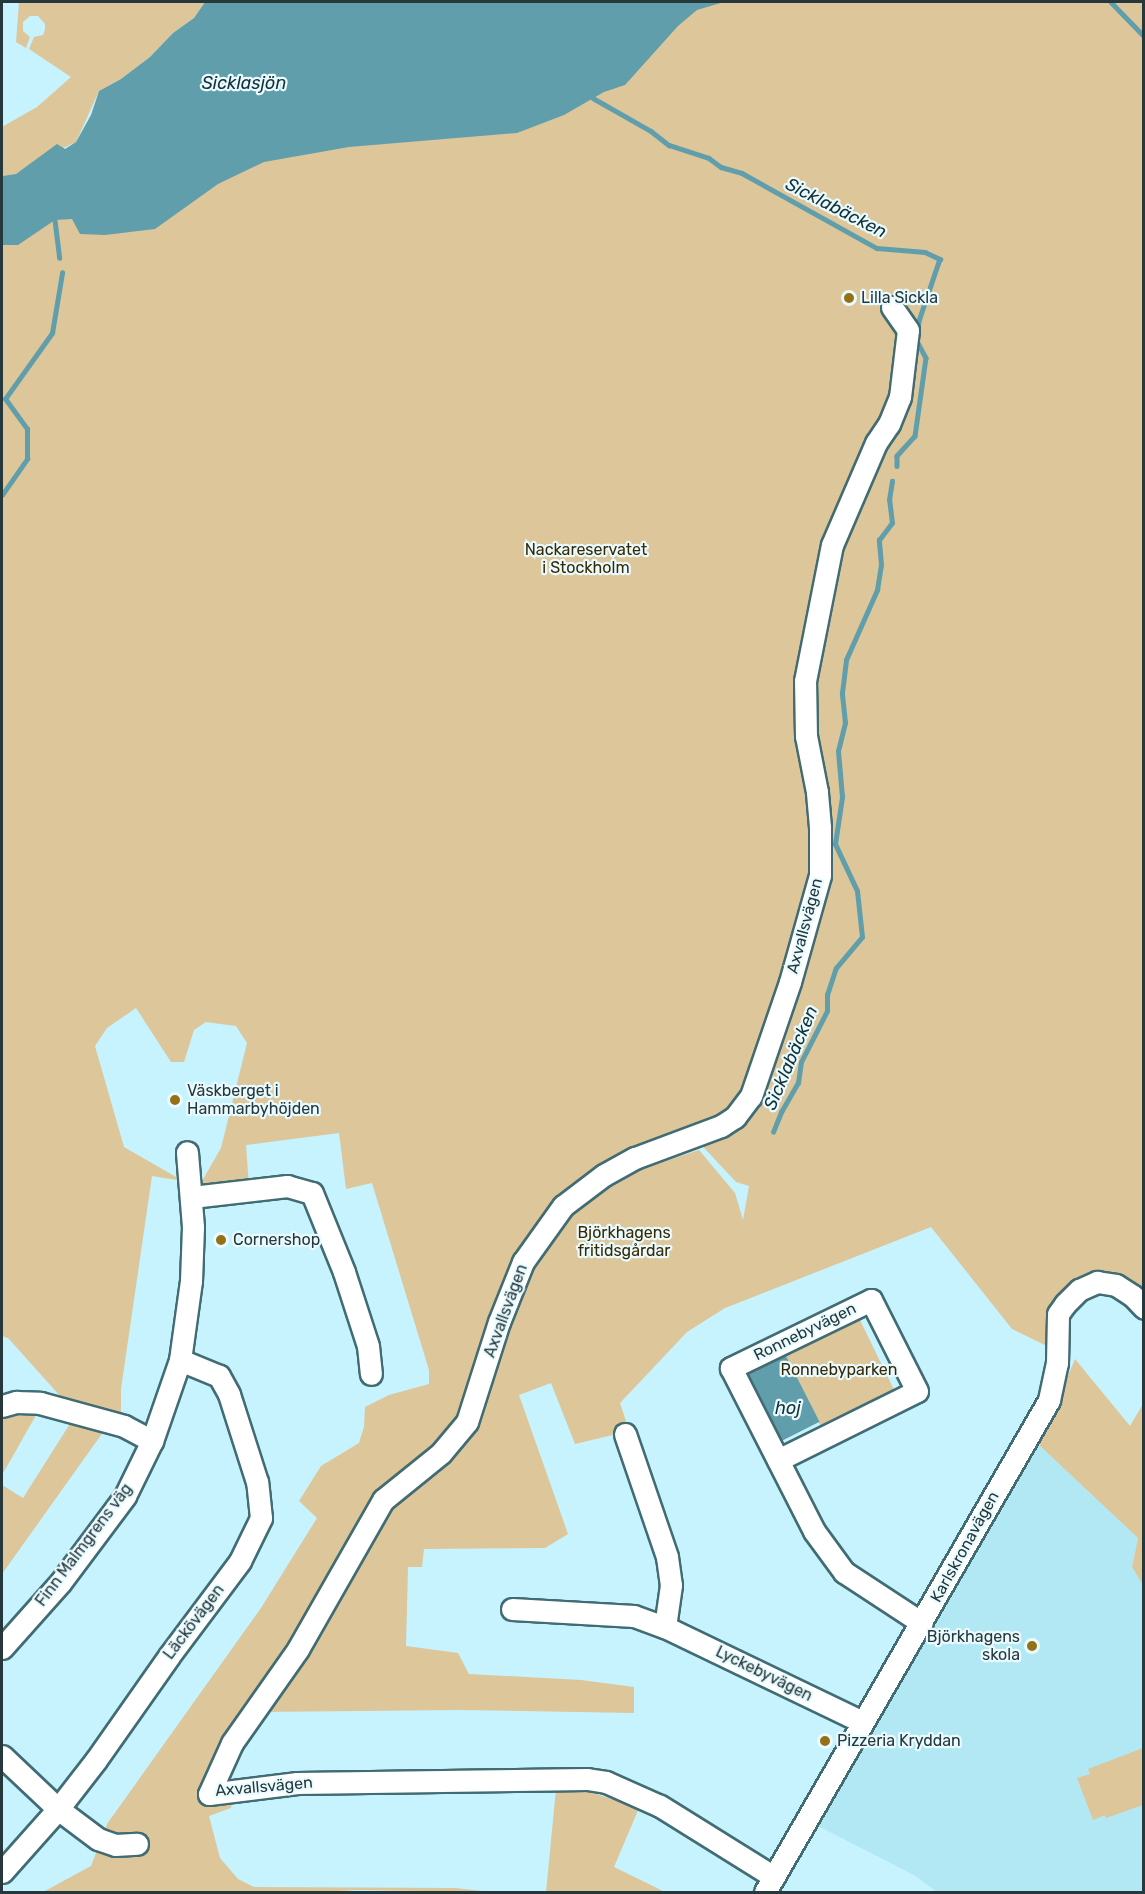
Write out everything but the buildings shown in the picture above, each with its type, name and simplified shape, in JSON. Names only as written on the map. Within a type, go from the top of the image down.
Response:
[{"type":"street","name":"Axvallsvägen","points":[[770,1885],[660,1806],[606,1782],[587,1779],[297,1783],[209,1794],[232,1743],[298,1649],[383,1500],[441,1453],[467,1422],[499,1322],[523,1262],[563,1206],[603,1175],[635,1158],[721,1126],[735,1117],[751,1096],[790,981],[820,876],[821,850],[817,792],[806,736],[805,681],[832,545],[876,443],[889,424],[900,397],[908,330],[892,307]]},
{"type":"street","name":"Finn Malmgrens väg","points":[[2,1648],[60,1583],[125,1496],[152,1441],[180,1360],[191,1281],[192,1197],[187,1152]]},
{"type":"street","points":[[192,1197],[287,1186],[312,1193],[348,1283],[368,1346],[371,1374]]},
{"type":"street","name":"Karlskronavägen","points":[[770,1885],[1049,1400],[1057,1363],[1058,1314],[1079,1290],[1097,1282],[1116,1285],[1133,1296],[1143,1308]]},
{"type":"street","name":"Ronnebyvägen","points":[[778,1460],[917,1391],[871,1300],[731,1368],[814,1531],[844,1572],[922,1623]]},
{"type":"street","name":"Läckövägen","points":[[2,1872],[58,1809],[240,1561],[261,1518],[257,1482],[229,1394],[219,1376],[180,1360]]},
{"type":"street","points":[[2,1406],[16,1402],[40,1403],[124,1426],[152,1441]]},
{"type":"street","points":[[626,1434],[667,1557],[671,1585],[665,1627]]},
{"type":"street","name":"Lyckebyvägen","points":[[512,1609],[634,1616],[665,1627],[862,1722]]},
{"type":"street","points":[[2,1756],[58,1809],[98,1839],[115,1845],[137,1844]]},
{"type":"shaded area","name":"Björkhagens skola","points":[[1039,1445],[1138,1538],[1132,1567],[1144,1585],[1143,1891],[937,1892],[914,1875],[818,1826]]},
{"type":"green space","points":[[19,2],[205,2],[194,18],[173,33],[150,57],[121,79],[99,91],[76,142],[32,163],[16,174],[2,176],[2,127],[37,107],[71,77],[29,49],[34,37],[43,35],[45,29],[45,24],[38,16],[30,16],[23,22],[23,31],[30,37],[26,48],[16,42]]},
{"type":"green space","name":"Nackareservatet i Stockholm","points":[[357,2],[1143,2],[1143,1293],[1092,1277],[1064,1290],[1053,1310],[1049,1347],[1012,1329],[931,1227],[725,1308],[687,1332],[620,1403],[627,1424],[621,1433],[575,1444],[551,1383],[519,1395],[568,1534],[545,1548],[424,1549],[422,1567],[408,1567],[406,1646],[458,1653],[469,1674],[581,1680],[634,1687],[634,1713],[459,1710],[257,1712],[228,1771],[234,1790],[231,1808],[209,1816],[220,1858],[238,1879],[254,1887],[455,1888],[492,1892],[357,1890],[43,1892],[91,1866],[107,1824],[261,1608],[317,1518],[299,1501],[321,1466],[359,1443],[364,1427],[365,1407],[389,1395],[429,1384],[429,1370],[372,1183],[346,1189],[339,1133],[246,1145],[249,1186],[210,1191],[202,1181],[221,1148],[247,1043],[236,1026],[206,1022],[194,1030],[184,1062],[171,1062],[136,1008],[107,1028],[95,1046],[124,1147],[183,1181],[152,1176],[121,1389],[121,1417],[70,1407],[8,1338],[2,1336],[2,194]],"holes":[[[694,1137],[736,1182],[749,1186],[743,1220],[735,1193],[699,1150],[636,1171],[598,1190],[564,1217],[597,1167]]]},
{"type":"green space","name":"Ronnebyparken","points":[[857,1314],[896,1393],[822,1429],[783,1350]]},
{"type":"green space","points":[[1075,1359],[1130,1426],[1143,1404],[1143,1585],[1132,1567],[1138,1538],[1039,1445]]},
{"type":"green space","points":[[39,1410],[2,1475],[2,1415],[16,1411]]},
{"type":"green space","points":[[73,1419],[106,1428],[2,1574],[2,1485],[23,1498]]},
{"type":"green space","points":[[1143,1748],[1143,1805],[1106,1818],[1105,1815],[1093,1820],[1077,1778],[1090,1774],[1088,1769]]},
{"type":"green space","points":[[556,1789],[584,1790],[639,1808],[614,1867],[665,1892],[546,1892]]},
{"type":"water","name":"Sicklasjön","points":[[205,2],[724,2],[697,10],[678,26],[625,85],[604,92],[564,115],[517,133],[349,147],[264,162],[218,184],[155,229],[105,235],[80,234],[72,219],[55,220],[18,245],[2,245],[2,176],[16,174],[57,144],[65,149],[76,142],[91,115],[99,91],[121,79],[150,57],[173,33],[194,18]]},
{"type":"water","name":"hoj","points":[[785,1354],[820,1422],[782,1441],[748,1373]]},
{"type":"waterway","points":[[1111,2],[1144,36]]},
{"type":"waterway","name":"Sicklabäcken","points":[[593,98],[651,131],[669,145],[709,158],[721,167],[742,173],[877,248],[925,252],[940,259],[919,321],[917,341],[926,358],[915,436],[897,456],[897,466]]},
{"type":"waterway","points":[[55,220],[60,258]]},
{"type":"waterway","points":[[2,495],[27,459],[27,429],[5,399],[52,333],[62,273]]},
{"type":"waterway","name":"Sicklabäcken","points":[[773,1132],[781,1112],[798,1083],[801,1062],[827,1011],[827,995],[836,968],[862,937],[857,891],[835,844],[842,797],[838,751],[845,723],[842,693],[846,660],[877,590],[881,565],[879,540],[892,523],[889,500],[892,481]]},
{"type":"place","name":"Lilla Sickla","points":[[849,298]]},
{"type":"place","name":"Väskberget i Hammarbyhöjden","points":[[175,1100]]},
{"type":"place","name":"Cornershop","points":[[221,1240]]},
{"type":"place","name":"Björkhagens skola","points":[[1032,1646]]},
{"type":"place","name":"Pizzeria Kryddan","points":[[825,1741]]},
{"type":"park label","name":"Björkhagens fritidsgårdar","points":[[624,1242]]}]
